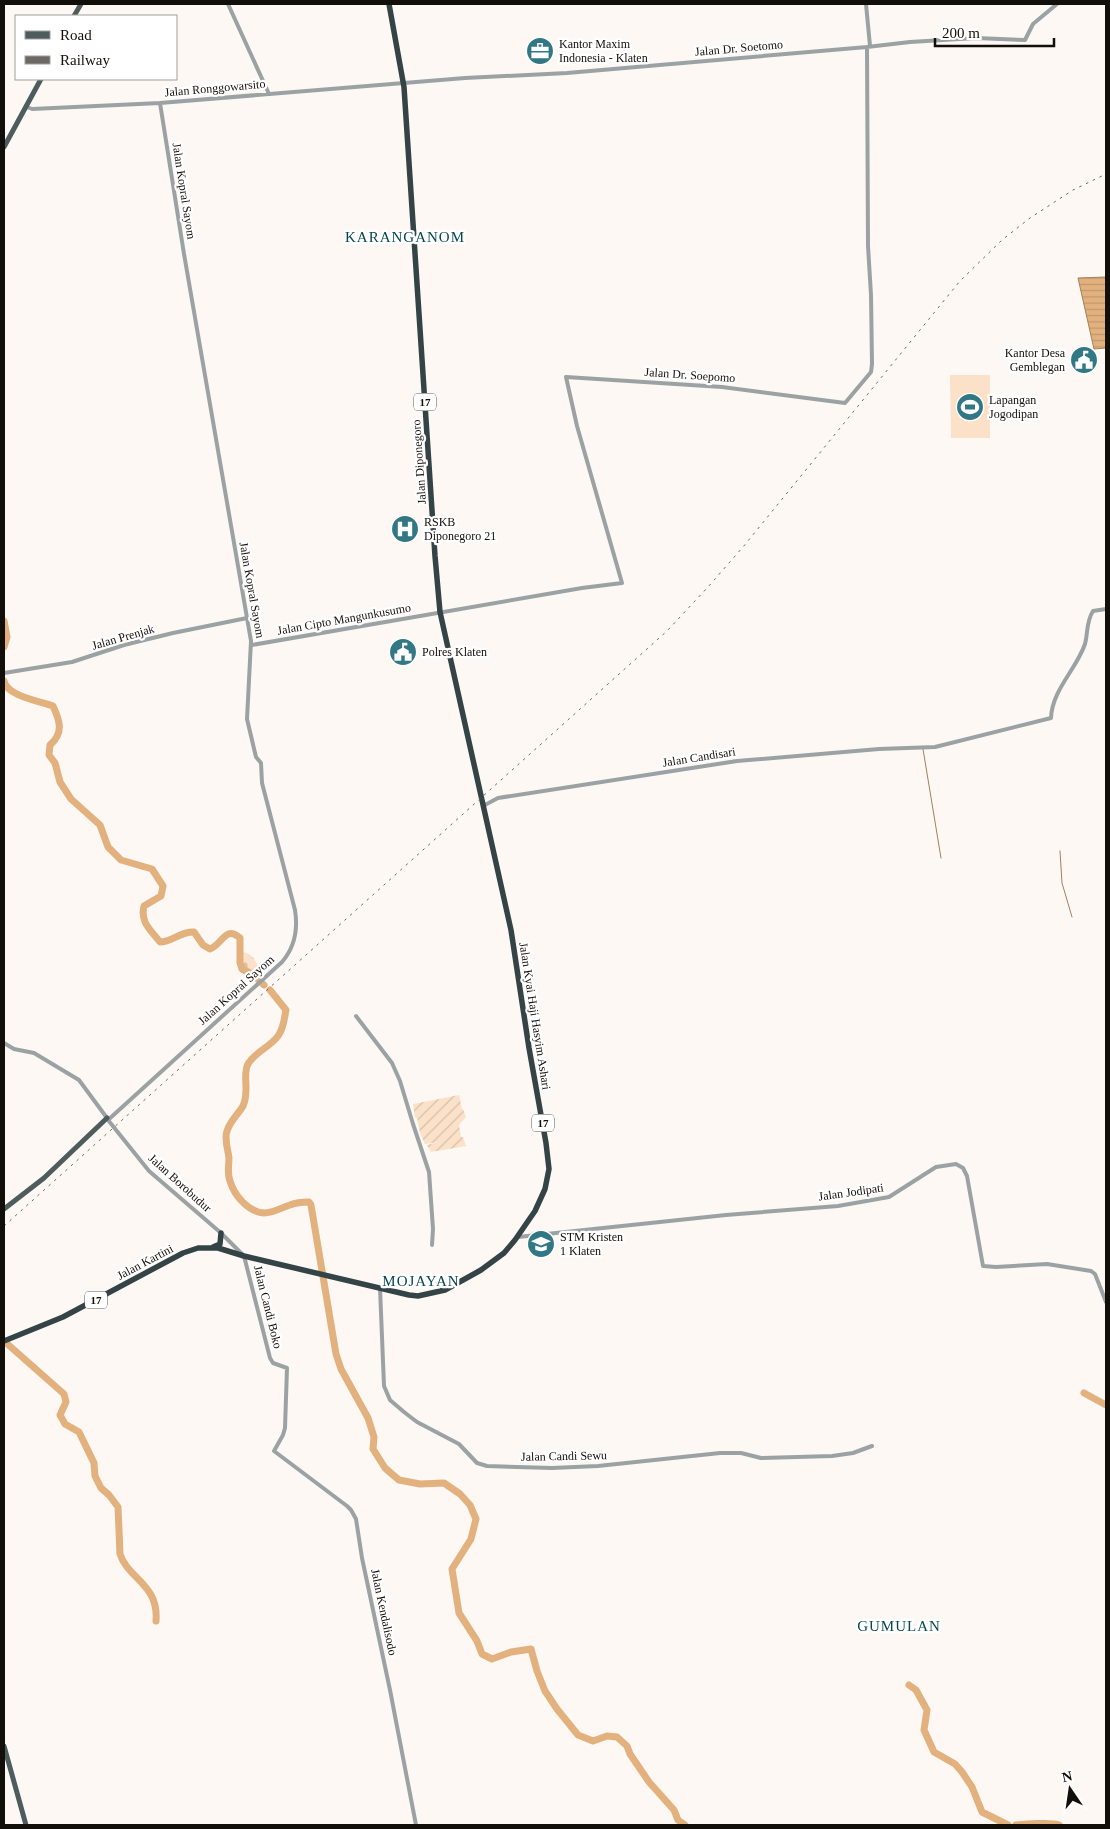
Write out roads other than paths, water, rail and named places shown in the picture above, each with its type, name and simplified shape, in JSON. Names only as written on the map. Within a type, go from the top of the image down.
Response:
[{"type":"highway","name":"Jalan Diponegoro","points":[[389,4],[404,83],[440,612],[481,797]]},
{"type":"highway","name":"Jalan Kyai Haji Hasyim Ashari","points":[[244,1256],[418,1296],[445,1290],[495,1260],[518,1237],[541,1200],[548,1178],[548,1157],[511,930],[481,797]]},
{"type":"highway","points":[[209,1248],[220,1244],[222,1233]]},
{"type":"highway","name":"Jalan Kartini","points":[[5,1341],[63,1317],[186,1252],[218,1248],[244,1256]]},
{"type":"main road","points":[[75,15],[81,4]]},
{"type":"main road","points":[[4,147],[40,80]]},
{"type":"main road","points":[[4,1209],[44,1178],[108,1119]]},
{"type":"main road","points":[[4,1746],[26,1825]]},
{"type":"street","points":[[228,4],[269,94]]},
{"type":"street","points":[[866,4],[868,47]]},
{"type":"street","name":"Jalan Dr. Soetomo","points":[[404,83],[567,73],[979,38],[1026,40],[1033,24],[1057,4]]},
{"type":"street","name":"Jalan Dr. Soepomo","points":[[440,612],[622,583],[577,426],[566,377],[722,387],[845,404],[868,375],[872,364],[872,295],[868,246],[868,47]]},
{"type":"street","name":"Jalan Ronggowarsito","points":[[27,107],[32,109],[160,102],[404,83]]},
{"type":"street","name":"Jalan Kopral Sayom","points":[[108,1119],[265,979],[290,952],[296,934],[296,921],[262,783],[261,763],[256,757],[247,718],[252,645],[183,248],[160,102]]},
{"type":"street","name":"Jalan Candisari","points":[[483,806],[498,798],[737,761],[879,749],[935,747],[1051,718],[1054,702],[1084,646],[1090,616],[1093,611],[1106,609]]},
{"type":"street","name":"Jalan Cipto Mangunkusumo","points":[[252,645],[440,612]]},
{"type":"street","name":"Jalan Prenjak","points":[[4,673],[72,662],[173,633],[247,618]]},
{"type":"street","points":[[356,1016],[392,1063],[400,1081],[429,1172],[433,1229],[432,1245]]},
{"type":"street","name":"Jalan Borobudur","points":[[4,1043],[14,1048],[34,1053],[79,1080],[149,1171],[222,1233],[244,1256]]},
{"type":"street","name":"Jalan Jodipati","points":[[518,1237],[726,1215],[838,1206],[883,1199],[936,1167],[956,1164],[961,1165],[965,1170],[983,1266],[1047,1264],[1091,1271],[1095,1274],[1106,1302]]},
{"type":"street","name":"Jalan Candi Boko","points":[[244,1256],[270,1358],[274,1363],[287,1368],[285,1428],[279,1441]]},
{"type":"street","name":"Jalan Candi Sewu","points":[[380,1288],[384,1386],[387,1396],[417,1422],[458,1444],[477,1464],[533,1468],[598,1466],[720,1453],[741,1454],[760,1458],[843,1455],[861,1451],[872,1446]]},
{"type":"street","name":"Jalan Kendalisodo","points":[[279,1441],[274,1451],[352,1510],[356,1519],[362,1558],[416,1825]]},
{"type":"waterway","points":[[4,621],[7,637],[4,647]]},
{"type":"waterway","points":[[4,681],[11,691],[53,706],[59,722],[59,731],[50,745],[49,755],[55,763],[60,782],[71,799],[100,825],[108,847],[121,860],[152,869],[163,886],[161,896],[144,906],[143,912],[147,926],[160,942],[185,933],[194,932],[203,945],[210,949],[227,934],[235,935],[240,938],[240,963],[242,969],[252,974],[264,985]]},
{"type":"waterway","points":[[923,749],[941,858]]},
{"type":"waterway","points":[[1060,851],[1062,883],[1072,917]]},
{"type":"waterway","points":[[270,990],[286,1010],[282,1030],[278,1036],[255,1056],[246,1068],[245,1101],[230,1123],[226,1134],[229,1175],[232,1186],[242,1202],[258,1212],[271,1212],[301,1202],[309,1202],[311,1205],[336,1354],[341,1369],[368,1418],[374,1437],[373,1449],[385,1468],[399,1480],[420,1484],[444,1483],[460,1494],[470,1505],[476,1519],[471,1539],[452,1569],[459,1613],[477,1641],[482,1654],[492,1659],[511,1652],[531,1649],[545,1691],[578,1735],[593,1741],[607,1736],[617,1737],[627,1746],[630,1754],[649,1782],[674,1810],[678,1820],[685,1825]]},
{"type":"waterway","points":[[4,1341],[64,1394],[66,1402],[60,1415],[65,1424],[79,1432],[94,1463],[95,1476],[101,1488],[118,1507],[120,1554],[129,1570],[153,1598],[156,1609],[156,1621]]},
{"type":"waterway","points":[[1084,1393],[1106,1405]]},
{"type":"waterway","points":[[909,1685],[916,1690],[927,1710],[924,1730],[934,1752],[955,1764],[962,1772],[972,1787],[982,1812],[1008,1825]]},
{"type":"waterway","points":[[1016,1825],[1045,1823],[1059,1825]]},
{"type":"railway","points":[[4,1226],[667,631],[743,547],[960,281],[1002,240],[1030,218],[1073,190],[1106,174]]},
{"type":"place","name":"Kantor Maxim Indonesia - Klaten","points":[[540,51]]},
{"type":"place","name":"Kantor Desa Gemblegan","points":[[1084,360]]},
{"type":"place","name":"Lapangan Jogodipan","points":[[970,407]]},
{"type":"place","name":"RSKB Diponegoro 21","points":[[405,529]]},
{"type":"place","name":"Polres Klaten","points":[[403,652]]},
{"type":"place","name":"STM Kristen 1 Klaten","points":[[541,1244]]},
{"type":"district","name":"KARANGANOM","points":[[405,237]]},
{"type":"district","name":"MOJAYAN","points":[[421,1281]]},
{"type":"district","name":"GUMULAN","points":[[899,1626]]}]
